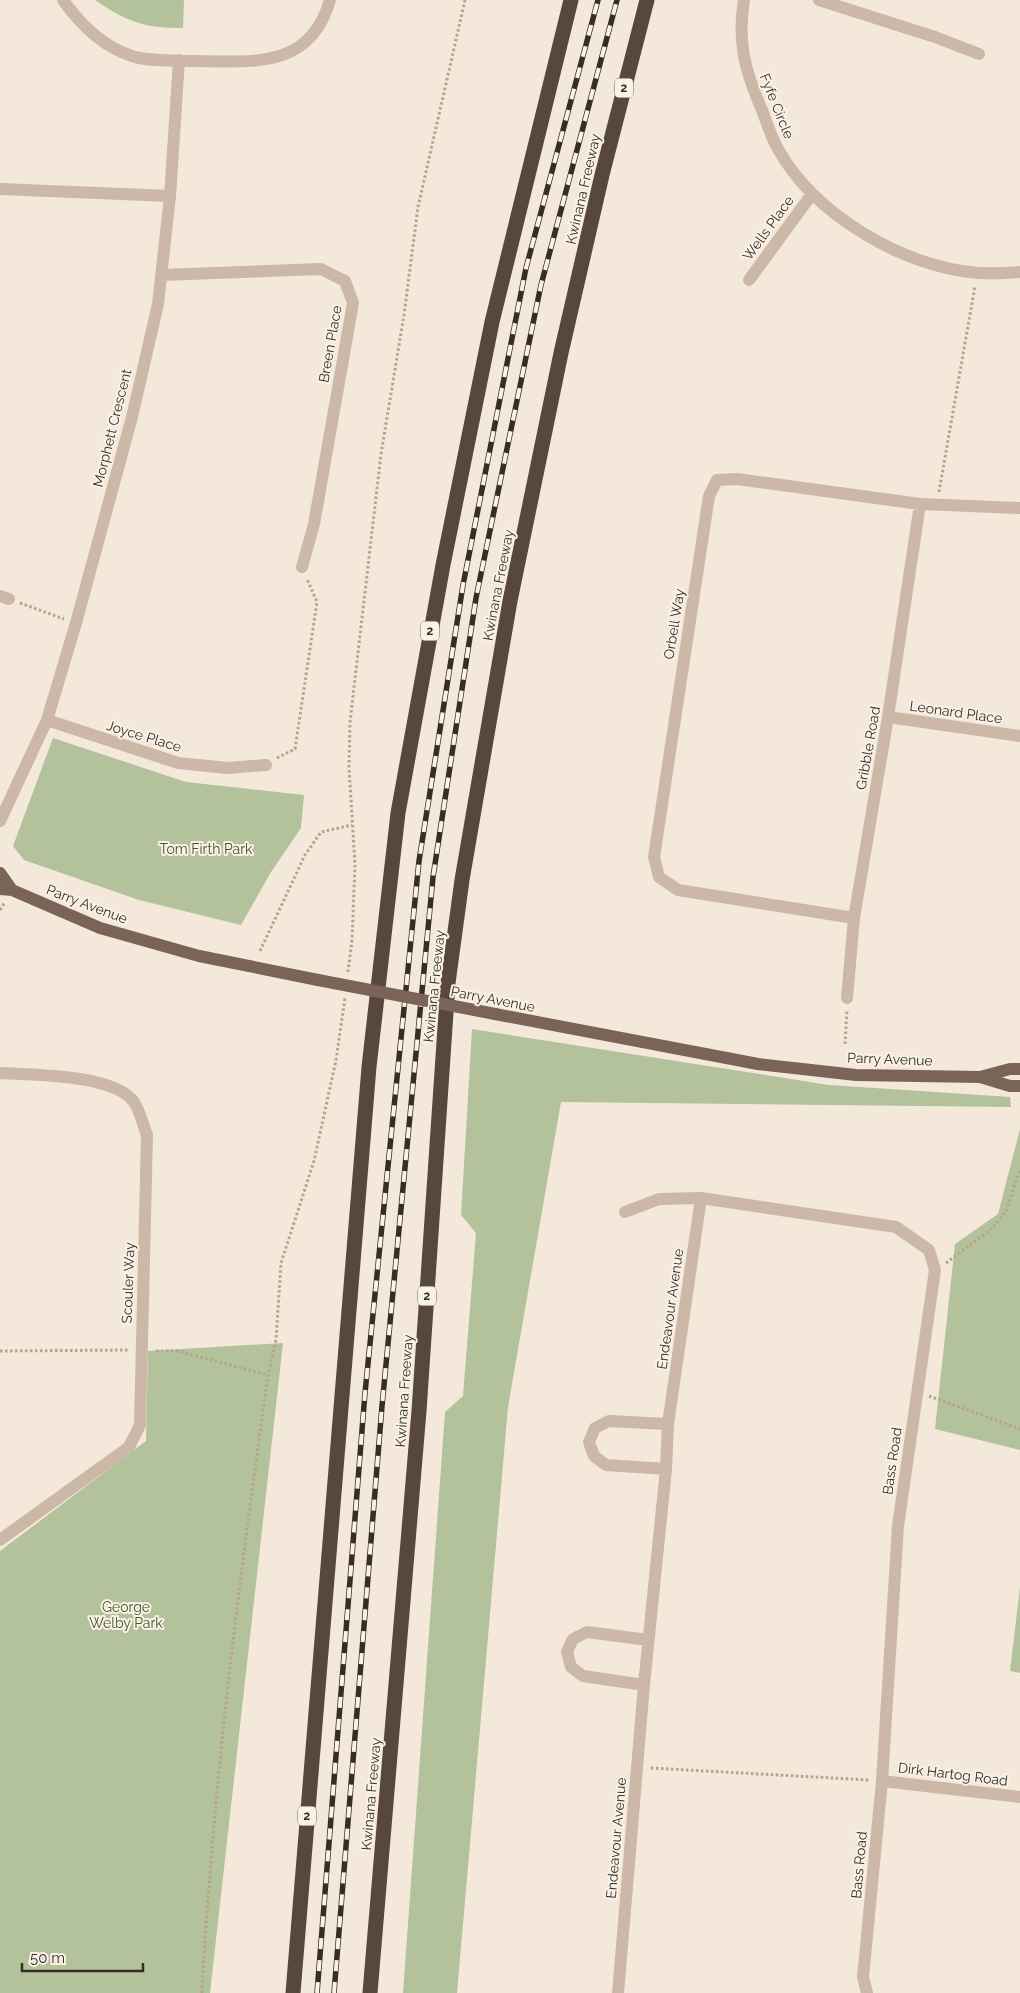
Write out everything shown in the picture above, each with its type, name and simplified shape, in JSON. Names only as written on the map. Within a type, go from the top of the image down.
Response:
[{"type":"highway","name":"2","points":[[293,1993],[369,1067],[398,813],[443,565],[492,322],[571,0]]},
{"type":"highway","name":"Kwinana Freeway","points":[[370,1993],[419,1411],[448,983],[462,880],[510,600],[557,372],[602,175],[646,0]]},
{"type":"main road","name":"Parry Avenue","points":[[0,873],[6,889],[100,928],[199,956],[649,1045],[758,1064],[856,1075],[980,1077],[1010,1086],[1020,1086]]},
{"type":"main road","name":"Parry Avenue","points":[[980,1077],[1010,1069],[1020,1069]]},
{"type":"street","points":[[63,0],[86,28],[109,45],[133,57],[236,61],[274,58],[294,51],[310,39],[321,23],[330,0]]},
{"type":"street","name":"Fyfe Circle","points":[[744,0],[742,54],[758,102],[778,150],[812,194],[841,220],[879,243],[925,262],[977,273],[1020,272]]},
{"type":"street","points":[[819,0],[935,37],[979,54]]},
{"type":"street","name":"Morphett Crescent","points":[[0,821],[46,720],[76,624],[132,417],[158,304],[162,275],[170,196],[179,60]]},
{"type":"street","points":[[0,188],[170,196]]},
{"type":"street","name":"Wells Place","points":[[749,280],[812,194]]},
{"type":"street","name":"Breen Place","points":[[162,275],[321,270],[345,280],[353,304],[314,524],[302,567]]},
{"type":"street","name":"Orbell Way","points":[[854,918],[678,890],[659,877],[654,857],[709,496],[717,480],[737,479],[920,504],[1020,508]]},
{"type":"street","name":"Gribble Road","points":[[847,998],[854,918],[888,717],[920,504]]},
{"type":"street","name":"Leonard Place","points":[[888,717],[1020,736]]},
{"type":"street","name":"Joyce Place","points":[[46,720],[178,763],[228,768],[266,765]]},
{"type":"street","name":"Scouler Way","points":[[0,1073],[80,1078],[110,1086],[134,1101],[147,1135],[140,1425],[128,1447],[108,1464],[0,1540]]},
{"type":"street","points":[[625,1212],[659,1199],[701,1198],[896,1227],[929,1250],[935,1270]]},
{"type":"street","name":"Endeavour Avenue","points":[[618,1993],[648,1640],[666,1468],[668,1424],[701,1198]]},
{"type":"street","name":"Bass Road","points":[[867,1993],[863,1978],[882,1781],[898,1526],[935,1270]]},
{"type":"street","points":[[666,1468],[606,1465],[594,1456],[589,1442],[595,1428],[609,1420],[668,1424]]},
{"type":"street","points":[[644,1685],[583,1676],[571,1667],[567,1652],[573,1638],[587,1632],[648,1640]]},
{"type":"street","name":"Dirk Hartog Road","points":[[882,1781],[1020,1797]]},
{"type":"path","points":[[936,505],[977,273]]},
{"type":"path","points":[[266,765],[295,749],[317,602],[302,567]]},
{"type":"path","points":[[4,597],[76,624]]},
{"type":"path","points":[[260,951],[305,855],[321,832],[352,825]]},
{"type":"path","points":[[845,1044],[847,998]]},
{"type":"path","points":[[935,1270],[991,1230],[1006,1212],[1020,1169]]},
{"type":"path","points":[[917,1392],[1020,1429]]},
{"type":"path","points":[[637,1767],[882,1781]]},
{"type":"green space","points":[[95,0],[184,0],[183,28],[157,27],[136,22],[117,14]]},
{"type":"green space","name":"Tom Firth Park","points":[[53,738],[186,782],[304,795],[301,828],[271,872],[241,925],[139,900],[24,860],[13,846]]},
{"type":"green space","points":[[472,1029],[829,1085],[1010,1097],[1011,1107],[561,1102],[508,1407],[457,1993],[403,1993],[445,1412],[463,1396],[476,1233],[461,1215]]},
{"type":"green space","points":[[1020,1129],[1020,1450],[935,1429],[955,1244],[998,1214]]},
{"type":"green space","name":"George Welby Park","points":[[283,1343],[210,1993],[0,1993],[0,1551],[146,1441],[148,1351]]},
{"type":"green space","points":[[1020,1587],[1020,1673],[1010,1671]]},
{"type":"railway","points":[[317,1993],[365,1393],[419,861],[463,585],[526,268],[598,0]]},
{"type":"railway","points":[[334,1993],[382,1406],[433,877],[476,598],[541,285],[617,0]]}]
